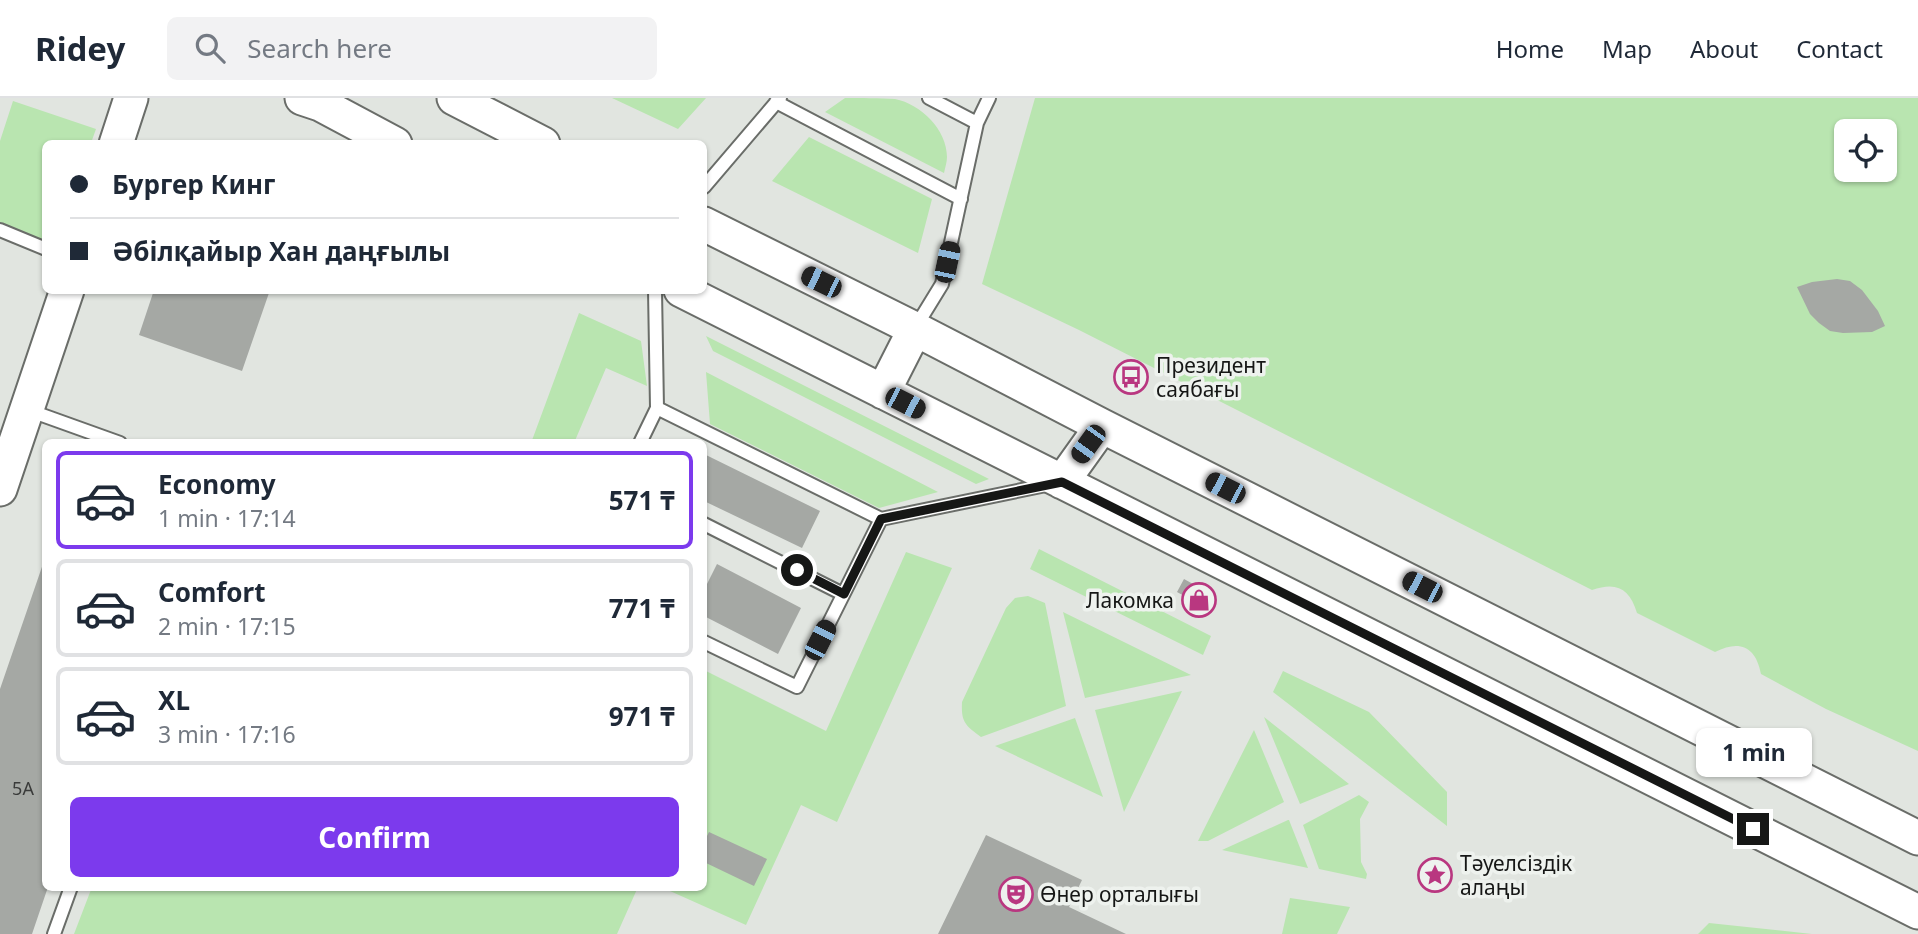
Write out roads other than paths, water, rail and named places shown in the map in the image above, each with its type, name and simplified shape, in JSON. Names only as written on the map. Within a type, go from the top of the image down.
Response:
[{"type":"main road","points":[[117,140],[131,98]]},
{"type":"main road","points":[[302,98],[320,104],[388,140]]},
{"type":"main road","points":[[454,98],[535,140]]},
{"type":"main road","points":[[707,226],[915,329],[1101,426],[1918,838]]},
{"type":"main road","points":[[0,489],[66,294]]},
{"type":"main road","points":[[689,294],[1918,912]]},
{"type":"main road","points":[[883,392],[915,329]]},
{"type":"main road","points":[[1062,482],[1101,426]]},
{"type":"lane","points":[[929,98],[976,122]]},
{"type":"lane","points":[[915,329],[942,284],[976,122],[989,98]]},
{"type":"lane","points":[[707,183],[778,100],[961,198]]},
{"type":"lane","points":[[0,230],[42,247]]},
{"type":"lane","points":[[642,439],[657,408],[655,294]]},
{"type":"lane","points":[[657,408],[881,519],[1062,482]]},
{"type":"lane","points":[[28,410],[109,439]]},
{"type":"lane","points":[[707,643],[797,687],[881,519]]},
{"type":"lane","points":[[707,526],[844,594]]},
{"type":"lane","points":[[54,934],[70,891]]},
{"type":"place","name":"Президент саябағы","points":[[1131,377]]},
{"type":"place","name":"Лакомка","points":[[1199,600]]},
{"type":"place","name":"Тәуелсіздік алаңы","points":[[1435,875]]},
{"type":"place","name":"Өнер орталығы","points":[[1016,894]]}]
